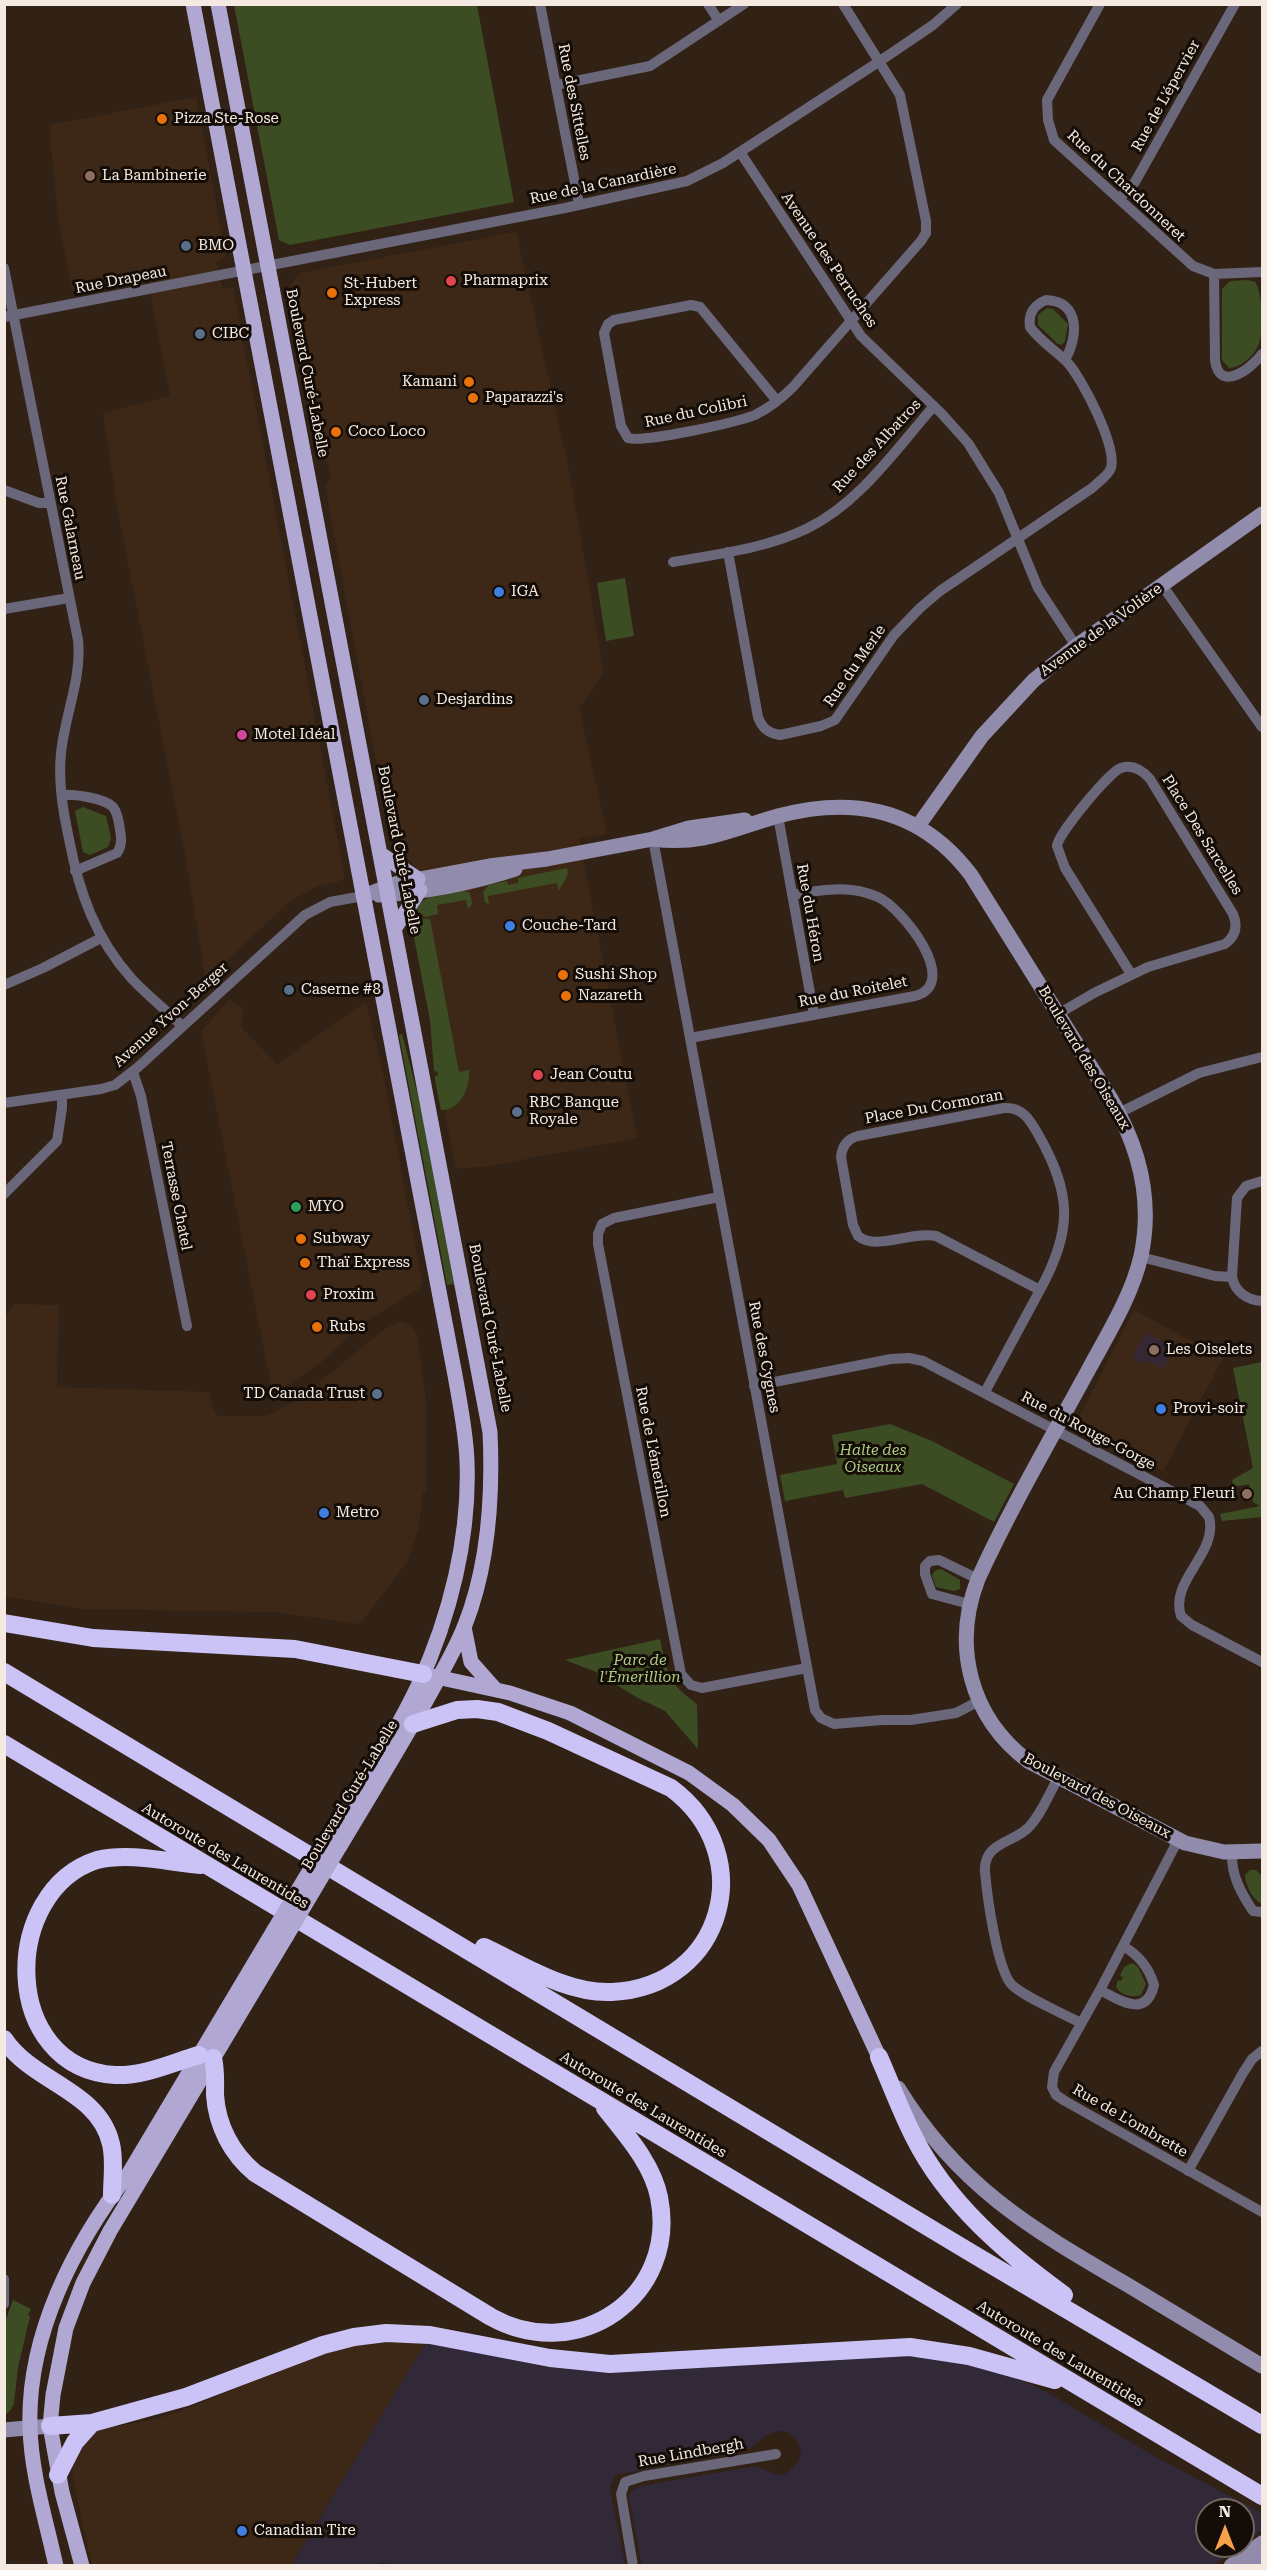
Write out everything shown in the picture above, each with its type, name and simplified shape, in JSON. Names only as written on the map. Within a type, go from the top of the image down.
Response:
[{"type":"highway","points":[[4,1623],[93,1638],[295,1649],[431,1675]]},
{"type":"highway","points":[[4,1672],[409,1913],[973,2254],[1263,2425]]},
{"type":"highway","points":[[409,1913],[574,1988],[600,1992],[623,1991],[642,1988],[665,1978],[694,1956],[712,1928],[721,1888],[717,1852],[708,1830],[689,1803],[663,1784],[498,1712],[477,1709],[457,1710],[413,1724]]},
{"type":"highway","name":"Autoroute des Laurentides","points":[[4,1744],[1263,2496]]},
{"type":"highway","points":[[208,1866],[116,1857],[99,1859],[70,1869],[48,1885],[31,1904],[17,1928],[11,1960],[15,1995],[28,2024],[48,2047],[71,2063],[102,2073],[132,2074],[206,2056],[216,2074],[216,2103],[221,2125],[237,2155],[255,2173],[484,2313],[513,2327],[536,2333],[554,2333],[581,2329],[611,2315],[641,2287],[657,2254],[661,2213],[654,2180],[638,2151],[598,2099]]},
{"type":"highway","points":[[4,2039],[29,2067],[82,2100],[102,2121],[112,2147],[112,2195]]},
{"type":"highway","points":[[879,2057],[914,2138],[938,2176],[964,2209],[1031,2271],[1149,2356]]},
{"type":"highway","points":[[50,2427],[92,2423],[186,2397],[323,2345],[354,2337],[386,2333],[430,2335],[550,2358],[602,2364],[880,2347],[926,2348],[982,2359],[1079,2388]]},
{"type":"highway","points":[[58,2475],[75,2442],[92,2423]]},
{"type":"main road","name":"Boulevard Curé-Labelle","points":[[193,4],[461,1407],[466,1450],[466,1507],[457,1568],[431,1675],[413,1724],[334,1843]]},
{"type":"main road","name":"Boulevard Curé-Labelle","points":[[56,2565],[34,2461],[30,2428],[35,2370],[48,2317],[63,2283],[112,2195],[206,2056],[334,1843],[406,1709],[464,1627],[478,1579],[488,1526],[491,1476],[490,1432],[382,855],[218,4]]},
{"type":"main road","points":[[382,855],[419,885],[395,928]]},
{"type":"main road","points":[[464,1627],[471,1662],[495,1689]]},
{"type":"main road","points":[[431,1675],[495,1689],[562,1710],[616,1734],[700,1780],[743,1814],[777,1851],[800,1885],[879,2057]]},
{"type":"main road","name":"Boulevard Curé-Labelle","points":[[81,2565],[58,2475],[50,2427],[51,2409],[66,2328],[83,2283],[206,2056]]},
{"type":"street","name":"Rue des Sittelles","points":[[540,4],[579,204]]},
{"type":"street","points":[[708,4],[719,21]]},
{"type":"street","points":[[556,85],[647,67],[744,4]]},
{"type":"street","name":"Rue du Colibri","points":[[777,401],[700,307],[691,306],[614,320],[605,330],[603,339],[621,426],[624,433],[631,439],[646,439],[735,421],[758,413],[777,401],[793,387],[921,241],[927,230],[902,100],[896,85],[843,4]]},
{"type":"street","name":"Rue de la Canardière","points":[[244,270],[687,181],[740,152],[880,61],[933,25],[957,4]]},
{"type":"street","name":"Rue du Chardonneret","points":[[1100,4],[1048,97],[1046,109],[1056,143],[1188,262],[1202,271],[1214,274],[1263,272]]},
{"type":"street","name":"Rue de L'épervier","points":[[1119,199],[1135,182],[1235,4]]},
{"type":"street","name":"Avenue des Perruches","points":[[740,152],[850,321],[870,346],[960,433],[985,469],[1003,502],[1038,588],[1076,646]]},
{"type":"street","name":"Rue Galarneau","points":[[4,268],[9,316],[78,640],[79,668],[63,736],[60,768],[62,795],[75,870],[85,904],[101,938],[130,977],[182,1026]]},
{"type":"street","name":"Rue Drapeau","points":[[9,316],[244,270]]},
{"type":"street","points":[[1214,274],[1217,370],[1224,376],[1234,377],[1263,354]]},
{"type":"street","points":[[1046,300],[1059,304],[1074,318],[1072,341],[1065,360],[1030,327],[1032,310],[1046,300]]},
{"type":"street","name":"Rue du Merle","points":[[728,552],[758,717],[767,731],[780,735],[821,726],[835,720],[889,642],[920,608],[940,591],[1092,488],[1110,469],[1110,451],[1092,401],[1065,360]]},
{"type":"street","name":"Rue des Albatros","points":[[673,562],[786,538],[825,518],[861,488],[934,406]]},
{"type":"street","points":[[4,490],[39,503],[50,503]]},
{"type":"street","name":"Avenue de la Volière","points":[[918,825],[960,765],[999,716],[1034,680],[1076,646],[1162,585],[1261,519]]},
{"type":"street","points":[[1162,585],[1263,727]]},
{"type":"street","points":[[4,609],[69,598]]},
{"type":"street","name":"Place Des Sarcelles","points":[[1058,1014],[1131,974],[1171,958],[1225,944],[1232,938],[1236,924],[1233,914],[1150,779],[1141,770],[1126,767],[1117,770],[1107,779],[1060,835],[1057,846],[1065,868],[1131,974]]},
{"type":"street","points":[[62,795],[80,796],[110,805],[116,813],[120,833],[121,848],[117,853],[75,870]]},
{"type":"street","name":"Boulevard des Oiseaux","points":[[363,896],[419,885],[491,877],[534,862],[652,839],[674,831],[818,809],[856,808],[883,813],[918,825],[949,848],[971,875],[1119,1113],[1136,1149],[1143,1182],[1145,1219],[1141,1257],[1121,1307],[978,1579],[969,1604],[965,1626],[965,1650],[971,1681],[979,1701],[996,1729],[1018,1753],[1058,1778],[1178,1840],[1209,1850],[1232,1853],[1263,1851]]},
{"type":"street","name":"Rue du Héron","points":[[778,816],[814,1015]]},
{"type":"street","name":"Rue des Cygnes","points":[[652,839],[815,1710],[821,1718],[831,1723],[917,1720],[956,1713],[979,1701]]},
{"type":"street","name":"Rue du Roitelet","points":[[690,1038],[926,992],[932,983],[933,968],[907,925],[884,900],[845,889],[792,895]]},
{"type":"street","name":"Avenue Yvon-Berger","points":[[4,1103],[109,1087],[133,1072],[305,915],[330,902],[363,896]]},
{"type":"street","points":[[4,985],[101,938]]},
{"type":"street","points":[[1119,1113],[1198,1073],[1263,1057]]},
{"type":"street","name":"Terrasse Chatel","points":[[133,1072],[139,1086],[187,1326]]},
{"type":"street","points":[[4,1194],[57,1141],[63,1107],[62,1095]]},
{"type":"street","name":"Place Du Cormoran","points":[[985,1392],[1040,1290],[1062,1237],[1063,1197],[1052,1157],[1023,1113],[1004,1108],[858,1136],[844,1144],[841,1160],[853,1225],[861,1238],[873,1242],[919,1234],[936,1236],[1040,1290]]},
{"type":"street","points":[[1263,1181],[1246,1186],[1238,1198],[1232,1276],[1235,1288],[1243,1295],[1263,1301]]},
{"type":"street","name":"Rue de L'émerillon","points":[[719,1197],[604,1222],[598,1230],[597,1237],[608,1298],[681,1674],[691,1685],[702,1688],[807,1668]]},
{"type":"street","points":[[1141,1257],[1215,1276],[1232,1276]]},
{"type":"street","name":"Rue du Rouge-Gorge","points":[[754,1386],[904,1358],[927,1362],[1206,1511],[1211,1522],[1210,1536],[1181,1593],[1180,1616],[1192,1626],[1263,1662]]},
{"type":"street","points":[[969,1604],[932,1594],[924,1574],[925,1566],[930,1561],[939,1560],[978,1579]]},
{"type":"street","points":[[1058,1778],[1028,1827],[990,1851],[985,1860],[985,1872],[1001,1964],[1008,1981],[1019,1990],[1081,2023]]},
{"type":"street","name":"Rue de L'ombrette","points":[[1178,1840],[1100,1990],[1052,2076],[1051,2085],[1054,2092],[1065,2101],[1263,2212]]},
{"type":"street","points":[[1232,1853],[1232,1870],[1239,1887],[1253,1911],[1263,1912]]},
{"type":"street","points":[[1100,1990],[1131,2005],[1140,2004],[1150,1995],[1154,1985],[1150,1975],[1137,1955],[1123,1946]]},
{"type":"street","points":[[1188,2171],[1243,2073],[1252,2060],[1263,2051]]},
{"type":"street","points":[[879,2057],[927,2131],[988,2195],[1054,2242],[1263,2366]]},
{"type":"street","points":[[4,2279],[4,2304]]},
{"type":"street","points":[[4,2430],[50,2427]]},
{"type":"street","name":"Rue Lindbergh","points":[[633,2565],[621,2494],[625,2482],[644,2476],[776,2454]]},
{"type":"street","points":[[1231,2565],[1263,2543]]},
{"type":"street","points":[[1254,2565],[1263,2559]]},
{"type":"shaded area","points":[[196,97],[226,257],[216,262],[223,288],[233,287],[344,873],[344,878],[340,881],[315,887],[288,903],[206,980],[185,854],[118,512],[103,413],[170,396],[147,276],[72,290],[58,218],[49,125]]},
{"type":"shaded area","points":[[516,232],[569,470],[604,673],[579,708],[607,834],[579,838],[637,1138],[489,1166],[456,1169],[436,1069],[431,1015],[414,914],[423,902],[412,863],[392,842],[382,797],[385,795],[383,786],[381,786],[325,485],[331,478],[324,450],[317,446],[288,289],[300,273]]},
{"type":"shaded area","points":[[229,1000],[243,1009],[241,1027],[277,1064],[366,1002],[382,1067],[422,1282],[419,1289],[365,1322],[320,1363],[273,1395],[201,1031]]},
{"type":"shaded area","points":[[14,1304],[59,1305],[57,1387],[209,1392],[217,1416],[270,1414],[300,1398],[382,1331],[400,1321],[412,1326],[418,1338],[426,1401],[426,1491],[423,1491],[419,1527],[407,1562],[360,1624],[274,1612],[84,1609],[5,1596],[4,1319]]},
{"type":"shaded area","points":[[1134,1310],[1223,1358],[1163,1471],[1084,1430],[1079,1424],[1080,1415]]},
{"type":"shaded area","name":"Les Oiselets","points":[[1145,1332],[1174,1347],[1163,1369],[1147,1361],[1144,1364],[1132,1358]]},
{"type":"shaded area","points":[[399,2341],[426,2342],[291,2565],[92,2565],[72,2474],[77,2449],[96,2430],[156,2419],[186,2409],[320,2354],[352,2346]]},
{"type":"shaded area","points":[[426,2342],[552,2368],[579,2370],[859,2354],[946,2357],[1006,2374],[1047,2392],[1154,2456],[1234,2498],[1195,2498],[1195,2558],[1224,2558],[1214,2565],[642,2565],[629,2498],[631,2491],[641,2486],[755,2466],[778,2475],[787,2473],[798,2462],[801,2452],[797,2440],[786,2432],[779,2431],[768,2434],[749,2449],[615,2475],[610,2488],[625,2565],[395,2566],[383,2562],[373,2566],[291,2566]]},
{"type":"shaded area","points":[[1255,2509],[1262,2513],[1262,2530],[1255,2535]]},
{"type":"green space","points":[[234,5],[477,5],[514,202],[290,245],[279,240]]},
{"type":"green space","points":[[1230,281],[1255,282],[1260,295],[1262,313],[1260,340],[1250,357],[1242,364],[1229,368],[1222,360],[1222,289]]},
{"type":"green space","points":[[1047,308],[1053,309],[1068,324],[1062,345],[1038,325],[1038,315]]},
{"type":"green space","points":[[625,578],[634,636],[606,641],[597,583]]},
{"type":"green space","points":[[83,807],[106,816],[111,838],[108,847],[90,855],[83,852],[75,811]]},
{"type":"green space","points":[[567,868],[568,874],[559,891],[557,883],[488,896],[489,905],[485,902],[483,892],[489,885],[507,881],[508,885],[518,883],[518,878]]},
{"type":"green space","points":[[462,890],[470,893],[472,904],[468,909],[466,900],[437,905],[438,914],[425,917],[415,908],[430,897]]},
{"type":"green space","points":[[414,910],[423,919],[430,919],[459,1072],[469,1070],[468,1084],[463,1097],[448,1109],[441,1110],[435,1081],[438,1072],[434,1071],[430,1020],[411,922]]},
{"type":"green space","points":[[402,1034],[422,1111],[454,1284],[447,1285],[399,1035]]},
{"type":"green space","points":[[1262,1362],[1262,1517],[1222,1521],[1220,1514],[1260,1506],[1253,1502],[1249,1484],[1234,1487],[1232,1480],[1253,1468],[1233,1368]]},
{"type":"green space","name":"Halte des Oiseaux","points":[[890,1424],[932,1441],[1014,1484],[994,1522],[922,1484],[845,1498],[843,1490],[785,1501],[780,1475],[837,1464],[832,1435]]},
{"type":"green space","points":[[941,1569],[960,1580],[960,1589],[954,1591],[936,1587],[932,1575],[936,1570]]},
{"type":"green space","name":"Parc de l'Émerillion","points":[[660,1639],[670,1677],[680,1690],[697,1704],[698,1749],[665,1711],[638,1698],[594,1671],[565,1660]]},
{"type":"green space","points":[[1250,1870],[1256,1870],[1262,1876],[1262,1904],[1248,1888],[1245,1875]]},
{"type":"green space","points":[[1132,1963],[1138,1967],[1146,1984],[1141,1995],[1137,1996],[1123,1994],[1116,1986],[1118,1980],[1121,1981],[1123,1977],[1120,1976],[1124,1967]]},
{"type":"green space","points":[[13,2300],[31,2309],[18,2367],[14,2404],[5,2415],[5,2322]]},
{"type":"place","name":"Pizza Ste-Rose","points":[[162,119]]},
{"type":"place","name":"La Bambinerie","points":[[90,176]]},
{"type":"place","name":"BMO","points":[[186,246]]},
{"type":"place","name":"Pharmaprix","points":[[451,281]]},
{"type":"place","name":"St-Hubert Express","points":[[332,293]]},
{"type":"place","name":"CIBC","points":[[200,334]]},
{"type":"place","name":"Kamani","points":[[469,382]]},
{"type":"place","name":"Paparazzi's","points":[[473,398]]},
{"type":"place","name":"Coco Loco","points":[[336,432]]},
{"type":"place","name":"IGA","points":[[499,592]]},
{"type":"place","name":"Desjardins","points":[[424,700]]},
{"type":"place","name":"Motel Idéal","points":[[242,735]]},
{"type":"place","name":"Couche-Tard","points":[[510,926]]},
{"type":"place","name":"Sushi Shop","points":[[563,975]]},
{"type":"place","name":"Caserne #8","points":[[289,990]]},
{"type":"place","name":"Nazareth","points":[[566,996]]},
{"type":"place","name":"Jean Coutu","points":[[538,1075]]},
{"type":"place","name":"RBC Banque Royale","points":[[517,1112]]},
{"type":"place","name":"MYO","points":[[296,1207]]},
{"type":"place","name":"Subway","points":[[301,1239]]},
{"type":"place","name":"Thaï Express","points":[[305,1263]]},
{"type":"place","name":"Proxim","points":[[311,1295]]},
{"type":"place","name":"Rubs","points":[[317,1327]]},
{"type":"place","name":"Les Oiselets","points":[[1154,1350]]},
{"type":"place","name":"TD Canada Trust","points":[[377,1394]]},
{"type":"place","name":"Provi-soir","points":[[1161,1409]]},
{"type":"place","name":"Au Champ Fleuri","points":[[1247,1494]]},
{"type":"place","name":"Metro","points":[[324,1513]]},
{"type":"place","name":"Canadian Tire","points":[[242,2531]]}]
